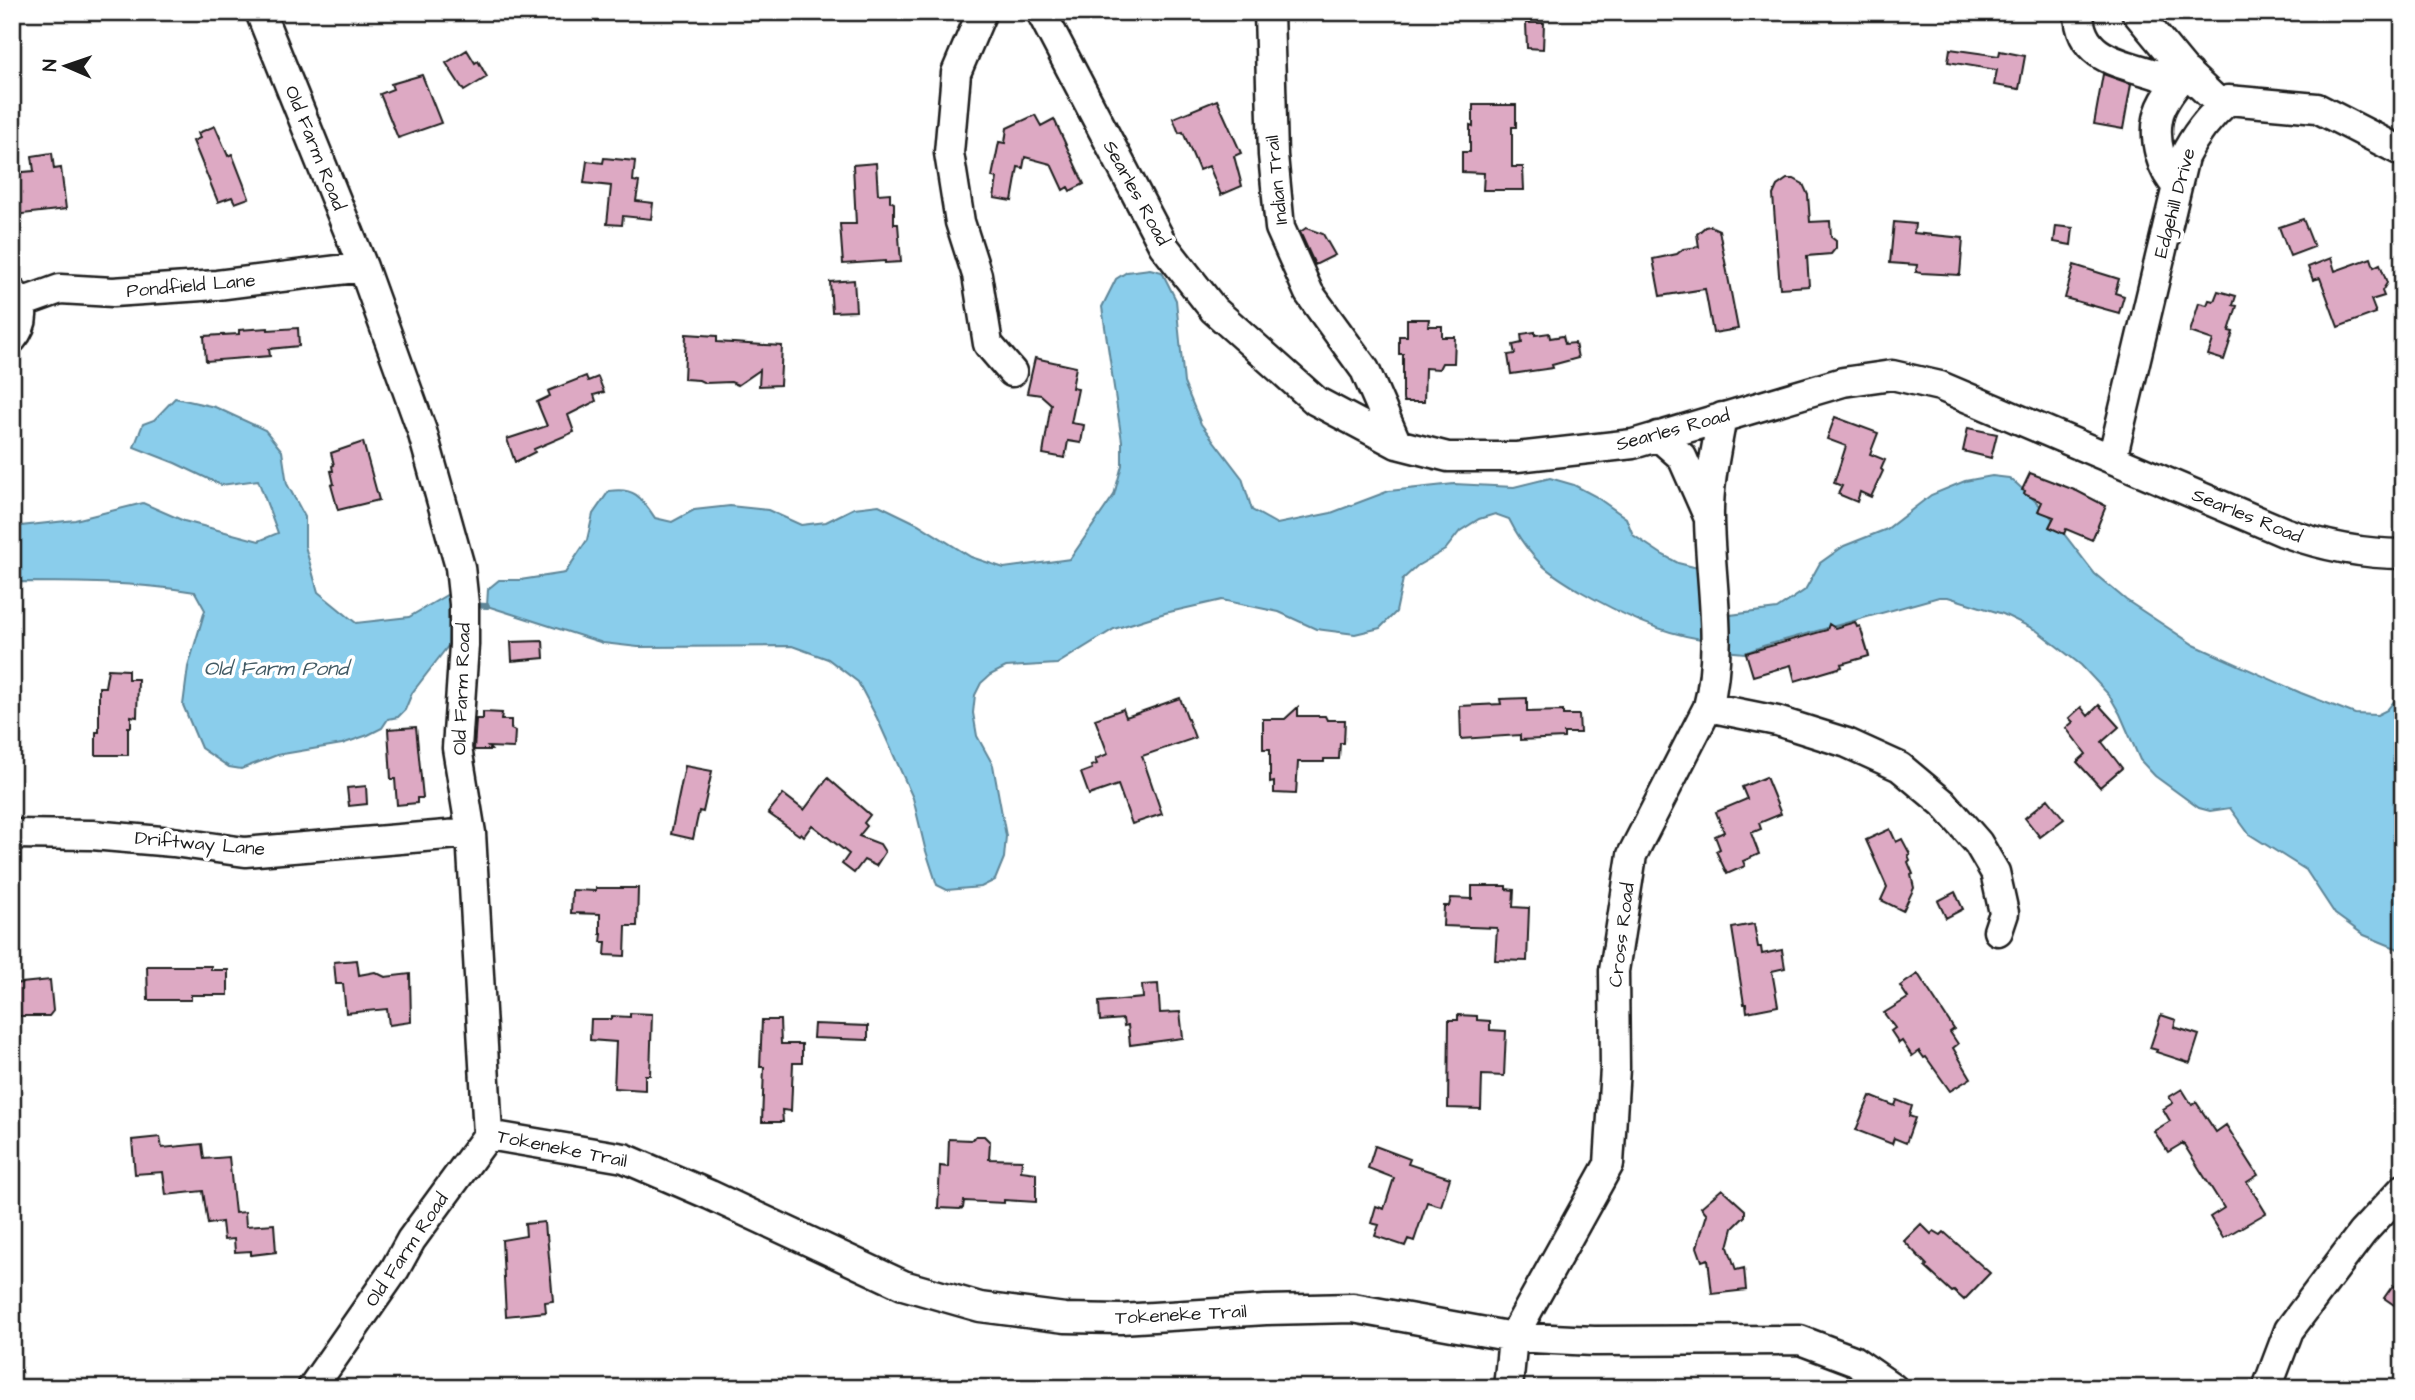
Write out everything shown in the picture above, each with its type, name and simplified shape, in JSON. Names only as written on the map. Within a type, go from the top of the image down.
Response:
[{"type":"street","name":"Old Farm Road","points":[[260,12],[363,267],[422,431],[460,567],[464,645],[457,748],[471,833],[488,1135],[411,1240],[396,1269],[312,1388]]},
{"type":"street","points":[[982,12],[956,73],[949,153],[960,222],[977,275],[988,344],[1012,372]]},
{"type":"street","name":"Searles Road","points":[[1041,12],[1163,245],[1214,310],[1316,401],[1397,444],[1448,457],[1517,457],[1633,444],[1843,382],[1892,374],[1940,386],[2315,543],[2344,550],[2403,554]]},
{"type":"street","name":"Indian Trail","points":[[1269,12],[1273,156],[1280,228],[1309,293],[1365,370],[1397,444]]},
{"type":"street","points":[[2079,12],[2082,36],[2097,54],[2162,75],[2182,78]]},
{"type":"street","points":[[2136,12],[2182,78],[2222,106],[2228,100],[2239,100],[2317,108],[2403,152]]},
{"type":"street","points":[[2177,186],[2167,176],[2158,145],[2158,118],[2182,78]]},
{"type":"street","name":"Edgehill Drive","points":[[2112,459],[2184,157],[2193,138],[2222,106]]},
{"type":"street","name":"Pondfield Lane","points":[[12,339],[22,322],[16,298],[60,289],[113,292],[217,285],[363,267]]},
{"type":"street","name":"Cross Road","points":[[1508,1388],[1513,1337],[1609,1164],[1615,1068],[1614,971],[1632,855],[1711,694],[1714,582],[1709,518],[1712,467],[1722,417]]},
{"type":"street","name":"Cross Road","points":[[1658,436],[1682,457],[1709,518]]},
{"type":"street","points":[[1711,694],[1777,721],[1847,743],[1900,767],[1943,803],[1978,842],[1995,872],[2004,913],[1998,931]]},
{"type":"street","name":"Driftway Lane","points":[[12,834],[99,835],[246,852],[471,833]]},
{"type":"street","name":"Tokeneke Trail","points":[[488,1135],[624,1158],[903,1285],[980,1307],[1065,1318],[1121,1320],[1266,1310],[1353,1308],[1513,1337],[1594,1341],[1800,1340],[1853,1360],[1893,1388]]},
{"type":"street","points":[[2267,1388],[2289,1330],[2362,1233],[2403,1189]]},
{"type":"water","points":[[1150,269],[1162,272],[1176,300],[1184,383],[1201,424],[1242,478],[1252,510],[1277,524],[1331,513],[1389,491],[1454,484],[1514,487],[1550,478],[1574,485],[1595,496],[1626,518],[1633,535],[1678,563],[1698,568],[1703,626],[1701,639],[1669,632],[1639,621],[1580,591],[1544,567],[1527,548],[1509,519],[1495,514],[1479,519],[1460,531],[1445,550],[1417,566],[1403,579],[1396,612],[1380,628],[1355,634],[1316,629],[1279,612],[1222,600],[1165,613],[1114,629],[1057,664],[1006,667],[981,683],[975,695],[973,713],[977,736],[993,765],[1006,836],[1004,858],[995,880],[981,887],[947,890],[937,885],[913,798],[877,718],[858,682],[828,659],[792,646],[638,647],[603,643],[487,606],[488,589],[499,580],[520,580],[565,573],[587,540],[593,514],[609,491],[618,490],[636,495],[655,518],[672,522],[694,510],[730,506],[768,510],[801,525],[826,522],[854,508],[879,505],[918,524],[971,557],[1004,568],[1070,559],[1114,495],[1122,465],[1122,441],[1102,307],[1116,279],[1127,272]]},
{"type":"water","name":"Old Farm Pond","points":[[175,398],[215,407],[265,430],[282,451],[287,484],[305,517],[305,546],[318,592],[356,623],[409,617],[450,593],[448,646],[412,693],[405,710],[398,717],[388,719],[382,728],[342,744],[277,755],[241,769],[229,767],[201,748],[183,705],[188,667],[205,610],[195,592],[105,583],[14,582],[12,585],[12,527],[75,520],[143,503],[184,521],[259,541],[278,533],[258,480],[221,485],[134,447],[143,424],[154,420]]},
{"type":"water","points":[[1992,476],[2009,478],[2017,484],[2047,512],[2095,574],[2126,600],[2194,645],[2355,714],[2377,715],[2387,710],[2403,690],[2403,951],[2364,935],[2335,914],[2306,870],[2249,834],[2230,808],[2210,811],[2199,808],[2155,776],[2140,760],[2109,695],[2081,665],[2036,630],[2003,614],[1948,597],[1939,597],[1745,653],[1724,651],[1723,616],[1777,609],[1805,590],[1820,563],[1844,546],[1887,529],[1931,495],[1965,481]]},
{"type":"building","points":[[1526,23],[1544,23],[1543,49],[1527,48]]},
{"type":"building","points":[[1950,49],[1999,56],[2000,51],[2025,56],[2019,89],[1994,85],[1997,70],[1948,62]]},
{"type":"building","points":[[467,50],[475,63],[478,61],[487,77],[464,91],[446,63]]},
{"type":"building","points":[[2103,74],[2131,84],[2123,129],[2094,124]]},
{"type":"building","points":[[422,75],[441,123],[398,138],[380,94],[393,89],[391,84]]},
{"type":"building","points":[[1217,100],[1241,153],[1234,156],[1242,186],[1221,195],[1209,166],[1199,170],[1183,132],[1179,133],[1173,118]]},
{"type":"building","points":[[1473,105],[1516,105],[1516,127],[1512,127],[1512,167],[1523,167],[1524,190],[1483,190],[1484,173],[1462,172],[1462,152],[1470,152]]},
{"type":"building","points":[[1035,115],[1041,126],[1054,119],[1084,184],[1070,191],[1068,187],[1063,190],[1051,164],[1025,157],[1023,168],[1018,167],[1012,201],[994,198],[997,178],[992,177],[999,142],[1005,143],[1007,128]]},
{"type":"building","points":[[215,126],[228,156],[232,154],[249,198],[235,203],[232,197],[218,202],[193,141],[200,138],[198,133]]},
{"type":"building","points":[[52,153],[54,169],[61,168],[66,209],[14,215],[12,173],[34,171],[32,156]]},
{"type":"building","points":[[604,158],[635,161],[633,181],[639,182],[636,201],[653,203],[651,219],[623,216],[622,225],[607,224],[611,186],[584,183],[587,161],[603,163]]},
{"type":"building","points":[[876,163],[878,194],[890,193],[890,201],[894,203],[894,224],[898,224],[901,262],[843,264],[840,224],[856,224],[853,165]]},
{"type":"building","points":[[1787,179],[1803,184],[1808,195],[1810,222],[1830,221],[1831,237],[1836,241],[1836,248],[1831,254],[1807,256],[1809,286],[1780,288],[1773,195],[1777,186]]},
{"type":"building","points":[[2303,219],[2314,247],[2290,256],[2279,227]]},
{"type":"building","points":[[1894,222],[1915,224],[1914,233],[1963,238],[1960,275],[1921,273],[1916,272],[1917,265],[1890,263]]},
{"type":"building","points":[[1710,226],[1719,230],[1738,329],[1713,333],[1705,289],[1660,296],[1653,259],[1677,254],[1683,249],[1699,247],[1697,234]]},
{"type":"building","points":[[2056,226],[2073,228],[2071,245],[2054,242]]},
{"type":"building","points":[[1306,228],[1323,234],[1335,255],[1315,265],[1300,232]]},
{"type":"building","points":[[2331,258],[2335,271],[2371,258],[2374,267],[2380,264],[2387,283],[2382,291],[2384,296],[2371,300],[2376,313],[2338,327],[2320,278],[2313,280],[2308,267]]},
{"type":"building","points":[[2074,265],[2119,279],[2115,293],[2124,296],[2119,313],[2065,298]]},
{"type":"building","points":[[854,280],[856,311],[832,312],[830,282]]},
{"type":"building","points":[[2218,291],[2236,296],[2233,305],[2237,306],[2229,331],[2233,332],[2224,360],[2208,355],[2213,340],[2190,332],[2199,303],[2207,305],[2209,300],[2214,301]]},
{"type":"building","points":[[1407,319],[1429,319],[1428,326],[1442,326],[1442,337],[1455,337],[1454,363],[1442,363],[1439,369],[1425,368],[1424,402],[1404,402],[1403,399],[1403,354],[1399,354],[1399,336],[1407,336]]},
{"type":"building","points":[[298,328],[299,346],[269,349],[270,356],[206,361],[204,336],[239,334],[239,330]]},
{"type":"building","points":[[1535,332],[1535,335],[1549,333],[1550,338],[1563,336],[1565,344],[1575,343],[1578,358],[1552,365],[1553,368],[1511,374],[1508,355],[1515,354],[1513,345],[1522,343],[1521,334]]},
{"type":"building","points":[[686,334],[717,336],[717,342],[782,346],[780,385],[759,386],[760,370],[738,385],[731,382],[705,383],[684,379]]},
{"type":"building","points":[[1035,358],[1076,367],[1072,388],[1078,389],[1071,423],[1084,425],[1081,443],[1068,441],[1065,458],[1043,454],[1051,404],[1041,395],[1027,393]]},
{"type":"building","points":[[586,376],[588,381],[598,377],[604,392],[594,395],[596,401],[568,415],[574,432],[534,449],[535,452],[515,462],[507,439],[547,426],[537,402],[550,396],[548,391]]},
{"type":"building","points":[[1835,417],[1878,433],[1870,454],[1885,460],[1871,497],[1860,492],[1857,502],[1838,494],[1842,486],[1834,483],[1846,446],[1827,439]]},
{"type":"building","points":[[1968,428],[1997,434],[1991,458],[1963,451]]},
{"type":"building","points":[[363,442],[379,500],[338,510],[331,485],[334,484],[331,471],[334,465],[331,453]]},
{"type":"building","points":[[2030,473],[2077,491],[2106,506],[2092,540],[2066,529],[2064,534],[2049,527],[2054,517],[2038,511],[2042,502],[2024,494],[2025,491],[2022,490]]},
{"type":"building","points":[[1855,622],[1857,627],[1860,626],[1869,656],[1795,681],[1791,665],[1753,676],[1746,653],[1827,630],[1829,624],[1835,628]]},
{"type":"building","points":[[543,641],[544,658],[512,661],[511,642]]},
{"type":"building","points":[[108,669],[128,670],[128,679],[138,679],[137,717],[131,716],[131,727],[128,727],[128,755],[96,755],[99,687],[105,687]]},
{"type":"building","points":[[1180,698],[1195,738],[1142,756],[1162,814],[1132,824],[1118,785],[1089,795],[1081,773],[1097,764],[1095,759],[1108,754],[1095,719],[1123,709],[1126,717]]},
{"type":"building","points":[[1527,698],[1527,712],[1563,711],[1563,715],[1579,715],[1580,733],[1564,733],[1564,738],[1520,740],[1520,735],[1461,739],[1460,706],[1501,704],[1500,699]]},
{"type":"building","points":[[2099,705],[2119,727],[2102,742],[2122,768],[2100,787],[2077,762],[2086,754],[2066,728],[2073,722],[2069,718],[2081,707],[2088,716]]},
{"type":"building","points":[[1298,707],[1298,716],[1325,716],[1327,720],[1345,720],[1344,743],[1340,743],[1339,759],[1298,762],[1296,794],[1274,793],[1274,782],[1270,783],[1270,749],[1263,749],[1263,719],[1285,719]]},
{"type":"building","points":[[483,712],[502,713],[501,720],[511,720],[511,729],[515,731],[514,748],[488,747],[491,750],[474,750],[476,719],[483,719]]},
{"type":"building","points":[[416,727],[423,798],[417,798],[417,803],[397,805],[395,779],[391,779],[388,729]]},
{"type":"building","points":[[685,766],[712,771],[703,812],[699,811],[693,839],[671,834]]},
{"type":"building","points":[[1766,777],[1781,814],[1759,823],[1761,829],[1751,833],[1759,854],[1743,861],[1745,866],[1727,874],[1716,851],[1720,849],[1715,836],[1724,832],[1716,812],[1747,799],[1742,787]]},
{"type":"building","points":[[828,778],[870,815],[864,823],[867,826],[859,836],[880,844],[885,852],[876,866],[864,860],[854,873],[842,864],[849,854],[812,825],[804,836],[801,833],[799,835],[768,813],[783,794],[804,810]]},
{"type":"building","points":[[366,786],[367,804],[349,806],[347,788]]},
{"type":"building","points":[[2048,799],[2064,819],[2040,837],[2025,818]]},
{"type":"building","points":[[1890,829],[1896,842],[1902,839],[1910,854],[1908,862],[1913,874],[1914,888],[1903,911],[1881,900],[1887,887],[1866,840]]},
{"type":"building","points":[[1472,886],[1506,886],[1506,889],[1514,890],[1513,907],[1529,908],[1527,961],[1495,960],[1497,928],[1443,926],[1444,906],[1449,906],[1451,898],[1472,899]]},
{"type":"building","points":[[596,888],[638,888],[637,926],[626,926],[625,956],[605,955],[606,942],[601,942],[600,914],[571,913],[572,890],[596,891]]},
{"type":"building","points":[[1955,892],[1963,909],[1946,918],[1938,901]]},
{"type":"building","points":[[1754,924],[1762,954],[1782,950],[1785,968],[1772,971],[1778,1006],[1747,1012],[1732,928]]},
{"type":"building","points":[[357,960],[359,975],[375,972],[385,977],[410,974],[411,1022],[389,1025],[387,1009],[346,1013],[343,984],[336,984],[334,962]]},
{"type":"building","points":[[147,966],[211,966],[211,970],[228,970],[228,995],[191,995],[191,1000],[148,1000]]},
{"type":"building","points":[[1918,974],[1954,1029],[1950,1032],[1958,1044],[1953,1048],[1971,1078],[1950,1091],[1926,1057],[1919,1051],[1912,1056],[1902,1041],[1899,1043],[1891,1031],[1895,1028],[1884,1013],[1908,998],[1900,986]]},
{"type":"building","points":[[50,980],[53,1011],[49,1016],[12,1016],[12,984]]},
{"type":"building","points":[[1158,984],[1160,1013],[1180,1012],[1183,1038],[1130,1045],[1128,1025],[1124,1026],[1123,1019],[1100,1021],[1099,1002],[1143,998],[1142,985]]},
{"type":"building","points":[[630,1013],[652,1014],[650,1075],[645,1075],[645,1090],[614,1088],[616,1042],[590,1040],[591,1019],[630,1017]]},
{"type":"building","points":[[1458,1015],[1477,1016],[1477,1020],[1490,1021],[1490,1030],[1506,1031],[1504,1076],[1482,1075],[1481,1109],[1448,1108],[1449,1020],[1458,1020]]},
{"type":"building","points":[[2161,1015],[2176,1020],[2174,1027],[2199,1035],[2190,1063],[2150,1048]]},
{"type":"building","points":[[762,1020],[780,1020],[781,1044],[802,1044],[802,1063],[793,1063],[791,1111],[782,1110],[783,1122],[762,1122]]},
{"type":"building","points":[[814,1024],[868,1026],[868,1040],[813,1038]]},
{"type":"building","points":[[2182,1089],[2192,1105],[2196,1102],[2216,1132],[2226,1125],[2258,1175],[2247,1182],[2266,1213],[2223,1238],[2210,1217],[2224,1208],[2183,1143],[2168,1152],[2154,1131],[2170,1121],[2163,1109],[2173,1103],[2169,1097]]},
{"type":"building","points":[[1870,1096],[1895,1106],[1897,1100],[1912,1106],[1909,1116],[1915,1118],[1906,1143],[1894,1138],[1892,1144],[1856,1130]]},
{"type":"building","points":[[976,1136],[984,1136],[990,1142],[989,1159],[1022,1160],[1021,1171],[1036,1173],[1036,1202],[964,1201],[963,1208],[960,1209],[938,1208],[940,1166],[948,1167],[949,1139],[971,1140]]},
{"type":"building","points":[[160,1137],[162,1148],[202,1144],[204,1159],[229,1157],[235,1213],[245,1212],[246,1226],[274,1224],[276,1252],[251,1255],[251,1251],[235,1252],[234,1239],[224,1240],[222,1222],[208,1224],[203,1191],[166,1195],[163,1172],[135,1174],[132,1140]]},
{"type":"building","points":[[1375,1146],[1410,1159],[1408,1164],[1450,1178],[1441,1206],[1427,1202],[1414,1241],[1408,1239],[1405,1246],[1375,1236],[1379,1225],[1371,1223],[1376,1206],[1384,1209],[1394,1178],[1368,1168]]},
{"type":"building","points":[[1722,1189],[1745,1210],[1745,1216],[1733,1228],[1728,1247],[1736,1270],[1744,1268],[1746,1290],[1712,1294],[1708,1259],[1702,1261],[1697,1247],[1707,1214],[1701,1207]]},
{"type":"building","points":[[544,1222],[553,1301],[545,1302],[546,1312],[506,1316],[502,1240],[526,1236],[525,1224]]},
{"type":"building","points":[[1921,1224],[1931,1234],[1934,1231],[1941,1235],[1944,1232],[1990,1273],[1964,1300],[1925,1267],[1927,1265],[1904,1241]]},
{"type":"building","points":[[2393,1285],[2403,1291],[2403,1311],[2384,1298]]},
{"type":"waterway","points":[[470,605],[487,606]]}]
